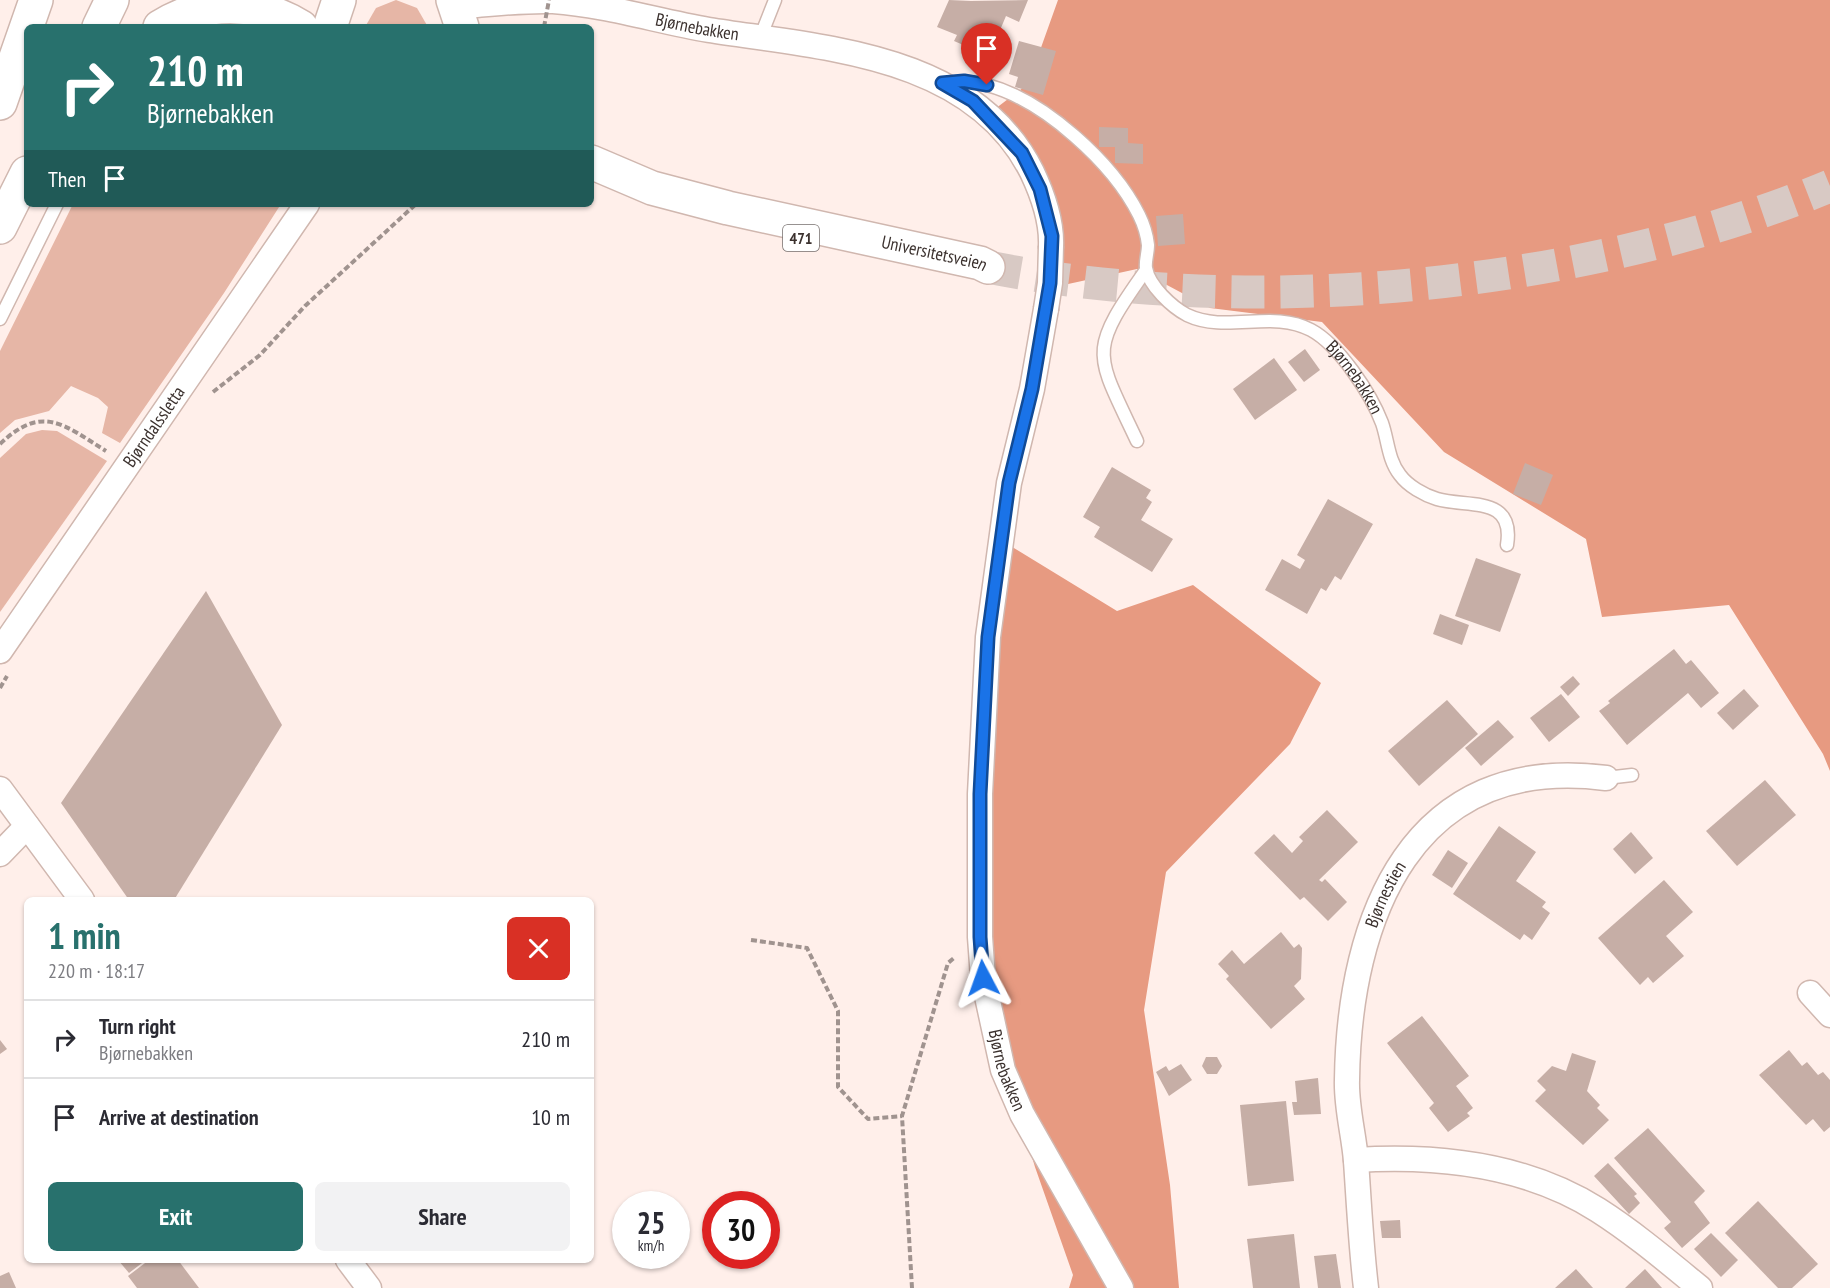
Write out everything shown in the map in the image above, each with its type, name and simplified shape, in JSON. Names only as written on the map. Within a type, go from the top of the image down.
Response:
[{"type":"main road","points":[[28,24],[36,0]]},
{"type":"main road","points":[[48,24],[60,0]]},
{"type":"main road","points":[[100,24],[112,0]]},
{"type":"main road","points":[[331,24],[339,0]]},
{"type":"main road","points":[[164,20],[190,8],[216,2],[262,9],[294,24]]},
{"type":"main road","points":[[0,103],[24,34]]},
{"type":"main road","points":[[0,123],[24,74]]},
{"type":"main road","name":"Universitetsveien","points":[[594,163],[652,188],[728,208],[980,263],[988,267],[980,268],[713,224],[638,204],[594,186]]},
{"type":"main road","points":[[0,227],[24,179]]},
{"type":"main road","points":[[0,237],[24,203]]},
{"type":"street","name":"Bjørnebakken","points":[[458,11],[551,1],[603,7],[686,26],[878,59],[942,83],[973,101],[1022,153],[1040,189],[1052,236],[1050,283],[1032,389],[1009,483],[988,637],[980,794],[980,937],[983,978],[1003,1070],[1022,1114],[1121,1288]]},
{"type":"street","name":"Bjørndalssletta","points":[[0,651],[241,304],[305,207]]},
{"type":"street","name":"Bjørnestien","points":[[1366,1288],[1347,1082],[1356,984],[1365,944],[1378,906],[1396,870],[1419,840],[1442,817],[1475,794],[1508,781],[1546,776],[1606,778]]},
{"type":"street","points":[[0,789],[80,897]]},
{"type":"street","points":[[0,854],[27,826]]},
{"type":"street","points":[[1810,993],[1830,1015]]},
{"type":"street","points":[[1356,1160],[1455,1161],[1531,1178],[1598,1210],[1700,1288]]},
{"type":"street","points":[[350,1263],[369,1288]]},
{"type":"lane","name":"Bjørnebakken","points":[[760,38],[775,0]]},
{"type":"lane","name":"Bjørnebakken","points":[[942,83],[964,81],[987,85],[1015,96],[1043,111],[1101,161],[1124,188],[1140,217],[1148,245],[1146,270],[1159,292],[1186,314],[1211,324],[1288,322],[1312,331],[1354,373],[1370,397],[1399,474],[1419,492],[1438,499],[1487,506],[1503,515],[1509,533],[1507,545]]},
{"type":"lane","points":[[0,319],[56,207]]},
{"type":"lane","points":[[1137,441],[1105,374],[1102,352],[1105,335],[1116,313],[1146,270]]},
{"type":"lane","points":[[1606,778],[1632,775]]},
{"type":"path","points":[[545,24],[549,0]]},
{"type":"path","points":[[211,393],[260,355],[305,306],[413,207]]},
{"type":"path","points":[[0,444],[17,428],[39,420],[72,429],[107,453]]},
{"type":"path","points":[[912,1288],[902,1116],[948,963],[980,937]]},
{"type":"path","points":[[751,940],[807,948],[838,1011],[838,1088],[868,1119],[902,1116]]},
{"type":"shaded area","points":[[396,0],[417,8],[426,24],[367,24],[376,8]]},
{"type":"shaded area","points":[[1058,0],[1830,0],[1830,771],[1823,754],[1729,605],[1602,617],[1586,539],[1444,452],[1322,322],[1210,308],[1137,269],[1059,286],[1012,148],[987,115],[1028,84]]},
{"type":"shaded area","points":[[72,207],[279,207],[224,293],[120,443],[102,433],[108,407],[98,398],[71,386],[49,411],[15,420],[0,433],[0,351]]},
{"type":"shaded area","points":[[42,430],[57,431],[107,461],[0,612],[0,458],[26,434]]},
{"type":"shaded area","points":[[1004,542],[1117,611],[1193,585],[1321,683],[1290,744],[1166,872],[1144,1010],[1170,1185],[1179,1288],[1069,1288],[1073,1275],[1035,1167],[1003,1059],[986,913],[985,858],[1006,552]]},
{"type":"building","points":[[949,0],[1028,0],[1019,22],[1006,16],[989,56],[954,41],[957,35],[937,27]]},
{"type":"building","points":[[1019,41],[1056,51],[1043,95],[1015,87],[1018,77],[1009,74]]},
{"type":"building","points":[[1099,127],[1128,128],[1128,143],[1143,144],[1143,164],[1115,163],[1115,147],[1099,147]]},
{"type":"building","points":[[1183,214],[1185,244],[1158,246],[1156,216]]},
{"type":"building","points":[[1305,349],[1320,370],[1304,382],[1288,362]]},
{"type":"building","points":[[1274,358],[1297,390],[1255,420],[1233,389]]},
{"type":"building","points":[[1525,463],[1553,475],[1541,505],[1513,494]]},
{"type":"building","points":[[1112,467],[1151,490],[1146,498],[1152,502],[1141,520],[1173,539],[1152,572],[1094,537],[1100,527],[1083,517]]},
{"type":"building","points":[[1328,499],[1373,524],[1341,580],[1335,576],[1326,591],[1321,588],[1307,614],[1265,590],[1282,559],[1300,569],[1305,560],[1297,555]]},
{"type":"building","points":[[1476,558],[1521,574],[1500,632],[1455,616]]},
{"type":"building","points":[[206,591],[282,725],[176,897],[127,897],[61,803]]},
{"type":"building","points":[[1440,614],[1469,625],[1462,645],[1433,634]]},
{"type":"building","points":[[1674,649],[1686,664],[1691,660],[1719,693],[1701,708],[1688,693],[1627,745],[1599,711],[1610,703],[1608,701]]},
{"type":"building","points":[[1573,676],[1580,684],[1568,696],[1560,687]]},
{"type":"building","points":[[1744,689],[1759,706],[1733,730],[1717,713]]},
{"type":"building","points":[[1561,694],[1580,717],[1549,742],[1530,718]]},
{"type":"building","points":[[1447,700],[1478,734],[1419,786],[1388,751]]},
{"type":"building","points":[[1498,720],[1514,737],[1481,766],[1465,748]]},
{"type":"building","points":[[1765,780],[1796,815],[1737,866],[1706,831]]},
{"type":"building","points":[[1327,810],[1358,842],[1319,880],[1322,882],[1325,879],[1347,902],[1328,921],[1304,897],[1300,900],[1254,853],[1274,834],[1292,853],[1303,841],[1299,837]]},
{"type":"building","points":[[1499,826],[1536,852],[1516,881],[1546,902],[1542,907],[1550,913],[1532,940],[1524,934],[1520,940],[1453,894]]},
{"type":"building","points":[[1631,832],[1653,858],[1635,874],[1613,849]]},
{"type":"building","points":[[1448,850],[1468,863],[1452,888],[1432,875]]},
{"type":"building","points":[[1664,880],[1693,912],[1666,936],[1684,956],[1653,983],[1648,977],[1640,985],[1598,938]]},
{"type":"building","points":[[1281,932],[1294,948],[1299,944],[1302,948],[1301,979],[1294,986],[1305,999],[1271,1029],[1226,979],[1229,976],[1218,964],[1232,950],[1244,964]]},
{"type":"building","points":[[1422,1016],[1469,1076],[1456,1086],[1473,1108],[1467,1113],[1470,1116],[1448,1132],[1429,1108],[1434,1103],[1387,1043]]},
{"type":"building","points":[[0,1040],[7,1049],[0,1054]]},
{"type":"building","points":[[1789,1050],[1802,1066],[1807,1062],[1818,1075],[1823,1072],[1830,1080],[1830,1127],[1824,1132],[1813,1119],[1806,1125],[1759,1075]]},
{"type":"building","points":[[1572,1053],[1596,1061],[1587,1091],[1600,1105],[1597,1108],[1609,1120],[1583,1145],[1535,1101],[1546,1090],[1537,1081],[1552,1066],[1566,1071]]},
{"type":"building","points":[[1206,1057],[1217,1057],[1222,1066],[1217,1074],[1207,1074],[1202,1066]]},
{"type":"building","points":[[1181,1064],[1192,1080],[1169,1096],[1156,1072],[1166,1066],[1169,1071]]},
{"type":"building","points":[[1318,1078],[1321,1114],[1294,1115],[1292,1102],[1297,1102],[1295,1081]]},
{"type":"building","points":[[1286,1101],[1294,1181],[1248,1186],[1240,1105]]},
{"type":"building","points":[[1648,1128],[1705,1191],[1694,1202],[1710,1223],[1682,1248],[1664,1228],[1671,1222],[1614,1158]]},
{"type":"building","points":[[1608,1163],[1637,1194],[1634,1196],[1640,1203],[1629,1214],[1594,1176]]},
{"type":"building","points":[[1758,1201],[1818,1264],[1792,1288],[1778,1288],[1725,1233]]},
{"type":"building","points":[[1400,1220],[1401,1238],[1382,1238],[1380,1221]]},
{"type":"building","points":[[1711,1233],[1738,1260],[1721,1277],[1694,1249]]},
{"type":"building","points":[[1294,1234],[1300,1288],[1253,1288],[1247,1239]]},
{"type":"building","points":[[1336,1254],[1341,1288],[1318,1288],[1314,1256]]},
{"type":"building","points":[[121,1263],[142,1263],[129,1273]]},
{"type":"building","points":[[145,1263],[180,1263],[199,1288],[137,1288],[128,1276]]},
{"type":"building","points":[[1576,1269],[1593,1288],[1555,1288]]},
{"type":"building","points":[[1645,1269],[1662,1288],[1625,1288]]},
{"type":"building","points":[[9,1272],[16,1288],[0,1288],[0,1276]]},
{"type":"tunnel","points":[[988,267],[1090,283],[1196,291],[1305,291],[1415,285],[1524,271],[1631,249],[1733,221],[1830,186]]},
{"type":"route","points":[[983,978],[980,937],[982,849],[980,794],[988,637],[1009,483],[1032,389],[1050,283],[1052,236],[1040,189],[1022,153],[998,124],[973,101],[942,83],[964,81],[987,85]]}]
